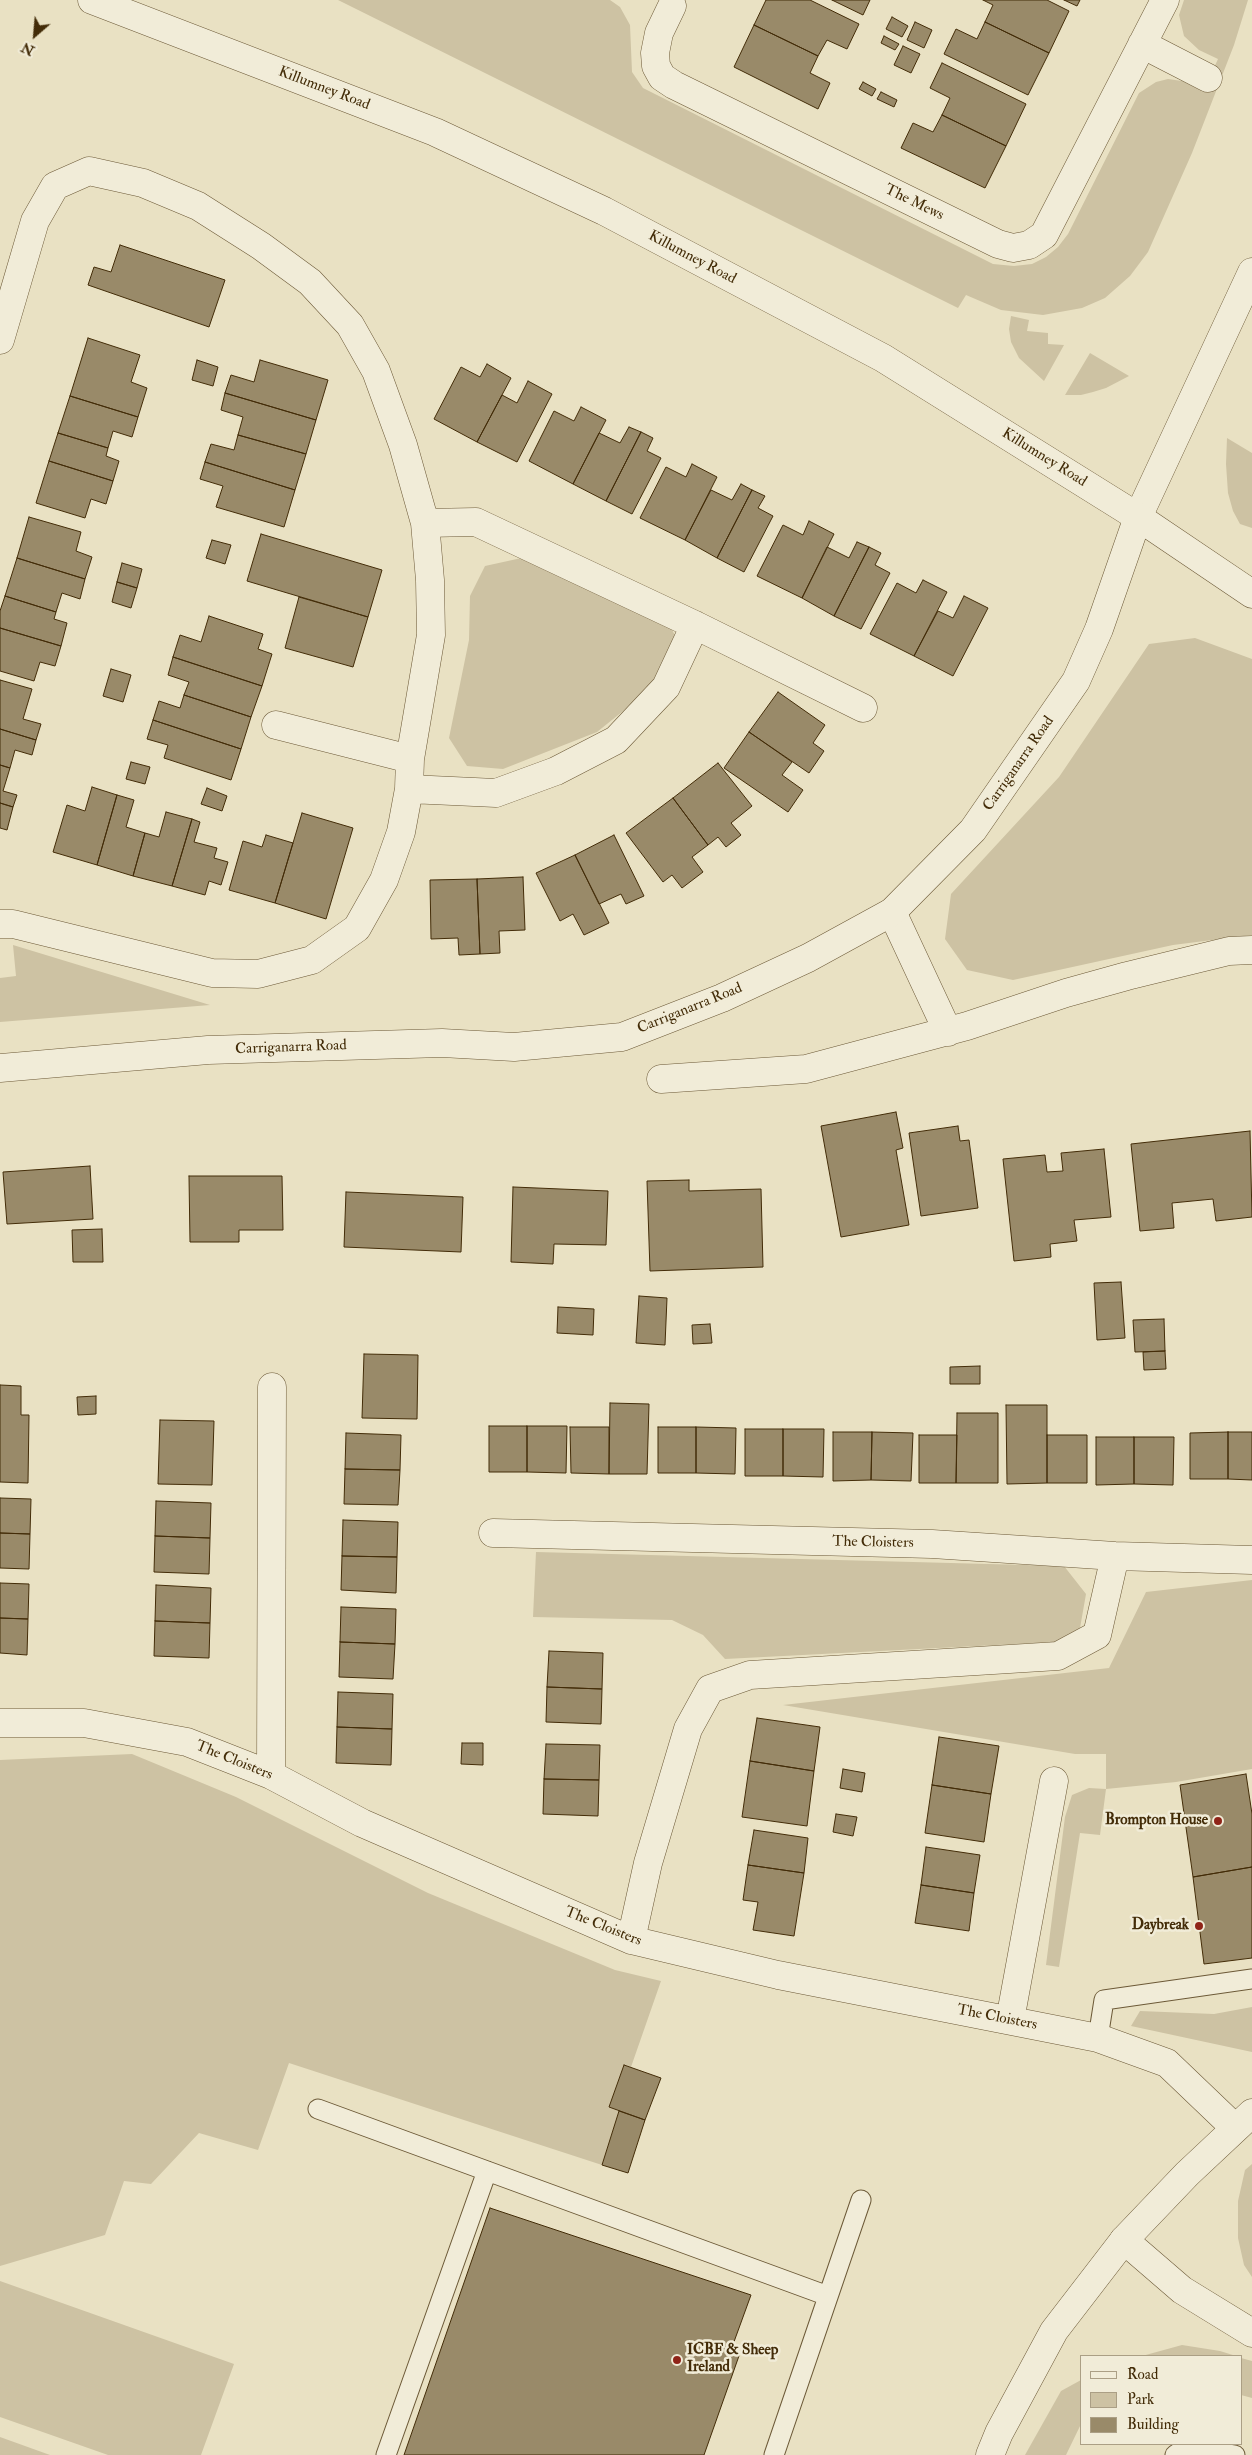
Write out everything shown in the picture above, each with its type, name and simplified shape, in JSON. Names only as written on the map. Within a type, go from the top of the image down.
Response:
[{"type":"street","name":"Killumney Road","points":[[92,0],[435,132],[604,212],[883,358],[1138,517],[1252,594]]},
{"type":"street","name":"The Mews","points":[[669,2],[655,53],[656,66],[662,77],[674,85],[998,244],[1013,248],[1029,245],[1044,235],[1165,0]]},
{"type":"street","points":[[1142,44],[1208,78]]},
{"type":"street","points":[[0,340],[35,221],[54,186],[89,171],[142,183],[190,203],[261,246],[310,282],[350,325],[376,371],[403,445],[425,523],[430,580],[431,635],[410,759],[409,789],[401,832],[384,880],[357,928],[312,960],[258,974],[212,973],[13,924],[0,924]]},
{"type":"street","name":"Carriganarra Road","points":[[0,1068],[208,1050],[442,1044],[514,1046],[622,1037],[722,998],[808,958],[892,912],[973,830],[1076,681],[1099,628],[1138,517],[1252,272]]},
{"type":"street","points":[[425,523],[476,522],[695,625],[863,708]]},
{"type":"street","points":[[409,789],[496,793],[556,771],[616,740],[666,687],[695,625]]},
{"type":"street","points":[[276,725],[410,759]]},
{"type":"street","points":[[892,912],[948,1032]]},
{"type":"street","points":[[661,1079],[806,1069],[948,1032],[1066,993],[1127,976],[1229,951],[1252,950]]},
{"type":"street","points":[[271,1775],[272,1387]]},
{"type":"street","name":"The Cloisters","points":[[494,1534],[932,1544],[1115,1556],[1252,1560]]},
{"type":"street","points":[[631,1940],[648,1863],[688,1729],[710,1689],[750,1675],[1058,1656],[1097,1635],[1115,1556]]},
{"type":"street","name":"The Cloisters","points":[[0,1723],[84,1723],[187,1742],[271,1775],[362,1823],[631,1940],[778,1975],[1098,2038],[1167,2063],[1243,2120]]},
{"type":"street","points":[[1010,2020],[1054,1781]]},
{"type":"street","points":[[990,2455],[999,2433],[1054,2331],[1124,2240],[1187,2174],[1243,2120]]},
{"type":"street","points":[[1124,2240],[1182,2290],[1252,2333]]},
{"type":"lane","points":[[1098,2038],[1104,2000],[1252,1979]]},
{"type":"lane","points":[[318,2109],[828,2296]]},
{"type":"lane","points":[[386,2455],[487,2171]]},
{"type":"lane","points":[[774,2455],[861,2200]]},
{"type":"lane","points":[[1175,2455],[1187,2446],[1235,2455]]},
{"type":"green space","points":[[338,0],[610,0],[620,7],[630,25],[632,72],[643,88],[993,264],[1014,266],[1032,264],[1046,257],[1058,247],[1068,234],[1139,93],[1156,82],[1168,79],[1182,81],[1203,92],[1218,59],[1199,50],[1184,36],[1179,15],[1184,0],[1248,0],[1234,45],[1192,153],[1148,252],[1130,276],[1105,298],[1082,308],[1043,315],[1001,310],[966,295],[958,308]]},
{"type":"green space","points":[[1011,316],[1029,320],[1027,331],[1048,333],[1048,344],[1064,345],[1044,381],[1019,358],[1011,342],[1009,329]]},
{"type":"green space","points":[[1090,353],[1129,376],[1106,388],[1093,392],[1081,395],[1065,395]]},
{"type":"green space","points":[[1227,438],[1252,453],[1252,528],[1240,524],[1233,511],[1228,493]]},
{"type":"green space","points":[[526,557],[671,628],[678,641],[653,687],[597,732],[503,769],[467,766],[449,738],[469,640],[470,596],[485,566]]},
{"type":"green space","points":[[1195,638],[1252,659],[1252,935],[1173,945],[1013,980],[967,970],[945,939],[951,894],[1059,777],[1149,644]]},
{"type":"green space","points":[[13,945],[210,1005],[0,1022],[0,978],[16,976]]},
{"type":"green space","points":[[536,1552],[1064,1566],[1086,1594],[1080,1628],[1055,1642],[725,1659],[703,1635],[672,1620],[533,1617]]},
{"type":"green space","points":[[1252,1580],[1252,1769],[1176,1782],[1106,1789],[1106,1754],[1075,1754],[783,1705],[1109,1668],[1146,1592]]},
{"type":"green space","points":[[132,1754],[236,1797],[428,1893],[615,1970],[661,1981],[631,2067],[624,2065],[609,2107],[619,2111],[602,2165],[289,2063],[258,2150],[199,2133],[151,2184],[124,2181],[105,2235],[0,2266],[0,1760]]},
{"type":"green space","points":[[1089,1788],[1106,1789],[1100,1835],[1080,1833],[1059,1967],[1046,1965],[1065,1817],[1072,1795]]},
{"type":"green space","points":[[1252,2007],[1252,2052],[1131,2026],[1140,2011],[1214,2014]]},
{"type":"green space","points":[[1252,2164],[1252,2277],[1244,2265],[1238,2238],[1238,2201],[1245,2170]]},
{"type":"green space","points":[[0,2281],[234,2364],[201,2455],[108,2455],[0,2417]]},
{"type":"green space","points":[[1182,2345],[1233,2355],[1146,2355]]},
{"type":"green space","points":[[1242,2358],[1252,2361],[1252,2398],[1242,2395]]},
{"type":"green space","points":[[1080,2381],[1080,2426],[1066,2455],[1025,2455],[1061,2391]]},
{"type":"green space","points":[[0,2437],[50,2455],[0,2455]]},
{"type":"building","points":[[766,0],[810,0],[859,24],[847,49],[827,40],[818,56],[754,25]]},
{"type":"building","points":[[832,0],[870,0],[863,15]]},
{"type":"building","points":[[983,0],[1047,0],[1069,11],[1049,53],[985,22],[993,5]]},
{"type":"building","points":[[1064,0],[1080,0],[1077,6]]},
{"type":"building","points":[[892,17],[908,26],[902,37],[886,29]]},
{"type":"building","points":[[915,22],[932,30],[924,48],[907,40]]},
{"type":"building","points":[[985,22],[1049,53],[1028,95],[944,54],[956,29],[977,39]]},
{"type":"building","points":[[754,25],[818,56],[810,73],[830,83],[818,109],[734,67]]},
{"type":"building","points":[[884,36],[899,44],[895,50],[881,43]]},
{"type":"building","points":[[903,46],[920,54],[911,73],[894,65]]},
{"type":"building","points":[[942,63],[1026,104],[1006,146],[942,115],[950,98],[930,88]]},
{"type":"building","points":[[863,82],[876,89],[872,96],[859,89]]},
{"type":"building","points":[[881,92],[897,100],[894,107],[877,99]]},
{"type":"building","points":[[942,115],[1006,146],[985,188],[901,148],[913,123],[933,132]]},
{"type":"building","points":[[120,245],[225,280],[209,327],[88,285],[94,267],[111,272]]},
{"type":"building","points":[[88,338],[140,355],[131,382],[147,388],[138,417],[70,396]]},
{"type":"building","points":[[197,360],[218,367],[213,386],[192,380]]},
{"type":"building","points":[[260,360],[328,380],[316,420],[225,393],[231,375],[254,382]]},
{"type":"building","points":[[487,364],[511,378],[477,442],[434,419],[461,367],[480,377]]},
{"type":"building","points":[[528,381],[552,394],[517,462],[477,442],[502,395],[517,403]]},
{"type":"building","points":[[225,393],[316,420],[306,454],[238,435],[243,417],[221,410]]},
{"type":"building","points":[[70,396],[138,417],[132,437],[113,431],[108,448],[58,433]]},
{"type":"building","points":[[581,407],[606,420],[573,484],[529,461],[554,411],[574,421]]},
{"type":"building","points":[[629,427],[641,432],[606,501],[573,484],[599,433],[620,443]]},
{"type":"building","points":[[641,432],[653,438],[647,451],[661,458],[632,514],[606,501]]},
{"type":"building","points":[[58,433],[108,448],[106,456],[119,461],[113,481],[49,461]]},
{"type":"building","points":[[238,435],[306,454],[295,490],[205,462],[211,444],[234,450]]},
{"type":"building","points":[[49,461],[113,481],[106,504],[91,499],[85,518],[36,503]]},
{"type":"building","points":[[205,462],[295,490],[284,527],[216,507],[223,486],[200,479]]},
{"type":"building","points":[[692,464],[717,477],[685,540],[640,518],[666,467],[686,477]]},
{"type":"building","points":[[741,484],[752,490],[717,558],[685,540],[711,490],[732,500]]},
{"type":"building","points":[[752,490],[765,496],[758,508],[773,516],[744,572],[717,558]]},
{"type":"building","points":[[29,517],[81,532],[76,551],[92,557],[85,579],[17,558]]},
{"type":"building","points":[[809,521],[834,534],[802,598],[757,576],[783,525],[803,535]]},
{"type":"building","points":[[261,534],[382,570],[368,617],[247,581]]},
{"type":"building","points":[[212,540],[231,545],[225,564],[206,558]]},
{"type":"building","points":[[857,542],[869,547],[834,616],[802,598],[827,547],[849,558]]},
{"type":"building","points":[[869,547],[881,553],[875,565],[890,573],[861,629],[834,616]]},
{"type":"building","points":[[17,558],[85,579],[80,599],[62,593],[56,612],[5,596]]},
{"type":"building","points":[[122,563],[142,569],[137,588],[117,582]]},
{"type":"building","points":[[923,580],[947,592],[914,656],[870,634],[897,583],[916,593]]},
{"type":"building","points":[[117,582],[137,588],[131,608],[112,602]]},
{"type":"building","points":[[5,596],[56,612],[54,619],[67,623],[61,646],[0,628],[0,611]]},
{"type":"building","points":[[964,596],[988,608],[953,676],[914,656],[938,611],[953,618]]},
{"type":"building","points":[[299,597],[368,617],[353,667],[285,648]]},
{"type":"building","points":[[209,616],[263,634],[258,649],[272,654],[262,686],[173,657],[180,635],[201,642]]},
{"type":"building","points":[[0,628],[61,646],[55,666],[40,662],[34,681],[0,671]]},
{"type":"building","points":[[173,657],[262,686],[251,717],[184,695],[189,682],[168,675]]},
{"type":"building","points":[[111,669],[131,675],[123,702],[103,696]]},
{"type":"building","points":[[0,680],[32,689],[23,719],[41,724],[36,740],[0,729]]},
{"type":"building","points":[[778,692],[825,725],[813,743],[824,751],[809,773],[749,732]]},
{"type":"building","points":[[184,695],[251,717],[241,749],[153,720],[159,701],[180,708]]},
{"type":"building","points":[[153,720],[241,749],[231,780],[164,758],[168,745],[147,739]]},
{"type":"building","points":[[0,729],[36,740],[32,755],[15,750],[10,768],[0,765]]},
{"type":"building","points":[[749,732],[792,762],[782,775],[803,790],[788,812],[724,768]]},
{"type":"building","points":[[131,762],[150,767],[145,784],[126,779]]},
{"type":"building","points":[[718,763],[752,806],[731,823],[741,835],[726,847],[718,837],[708,845],[673,798]]},
{"type":"building","points":[[0,765],[10,768],[3,791],[17,795],[13,807],[0,803]]},
{"type":"building","points":[[92,787],[117,795],[97,865],[53,852],[67,805],[85,811]]},
{"type":"building","points":[[207,788],[227,796],[222,811],[201,804]]},
{"type":"building","points":[[117,795],[134,800],[126,827],[145,833],[133,876],[97,865]]},
{"type":"building","points":[[673,798],[708,845],[692,857],[703,872],[682,888],[672,875],[663,882],[626,833]]},
{"type":"building","points":[[0,803],[13,807],[7,830],[0,828]]},
{"type":"building","points":[[166,812],[192,819],[172,886],[133,876],[145,833],[159,837]]},
{"type":"building","points":[[302,813],[353,828],[326,919],[275,903]]},
{"type":"building","points":[[192,819],[200,822],[194,842],[217,848],[214,858],[228,862],[221,885],[209,881],[205,895],[172,886]]},
{"type":"building","points":[[266,835],[293,843],[275,903],[229,890],[243,841],[262,847]]},
{"type":"building","points":[[614,835],[644,896],[626,904],[621,894],[599,904],[575,855]]},
{"type":"building","points":[[575,855],[609,923],[584,935],[573,914],[560,921],[536,873]]},
{"type":"building","points":[[523,877],[525,930],[499,931],[500,953],[480,954],[477,879]]},
{"type":"building","points":[[477,879],[480,954],[459,955],[458,938],[431,939],[430,880]]},
{"type":"building","points":[[896,1112],[903,1148],[896,1150],[909,1225],[841,1237],[821,1126]]},
{"type":"building","points":[[958,1126],[960,1141],[969,1140],[978,1208],[921,1216],[909,1133]]},
{"type":"building","points":[[1250,1131],[1252,1217],[1216,1221],[1213,1199],[1172,1203],[1174,1228],[1140,1231],[1131,1144]]},
{"type":"building","points":[[1104,1149],[1111,1217],[1074,1220],[1077,1241],[1050,1244],[1051,1257],[1014,1261],[1003,1159],[1045,1155],[1047,1172],[1063,1171],[1061,1153]]},
{"type":"building","points":[[90,1166],[93,1219],[7,1224],[3,1172]]},
{"type":"building","points":[[189,1176],[282,1176],[283,1230],[239,1230],[239,1242],[190,1242]]},
{"type":"building","points":[[689,1180],[689,1191],[761,1189],[763,1267],[650,1271],[647,1181]]},
{"type":"building","points":[[513,1187],[608,1191],[606,1245],[554,1244],[553,1264],[511,1262]]},
{"type":"building","points":[[346,1192],[463,1197],[461,1252],[344,1247]]},
{"type":"building","points":[[102,1229],[103,1262],[73,1262],[72,1230]]},
{"type":"building","points":[[1121,1282],[1125,1338],[1097,1340],[1094,1283]]},
{"type":"building","points":[[639,1296],[667,1298],[665,1345],[636,1343]]},
{"type":"building","points":[[558,1307],[594,1309],[593,1335],[557,1333]]},
{"type":"building","points":[[1164,1319],[1165,1351],[1135,1352],[1133,1320]]},
{"type":"building","points":[[710,1324],[712,1343],[693,1344],[692,1325]]},
{"type":"building","points":[[1165,1351],[1166,1369],[1144,1370],[1143,1352]]},
{"type":"building","points":[[364,1354],[418,1355],[417,1419],[362,1418]]},
{"type":"building","points":[[980,1366],[980,1384],[950,1384],[950,1367]]},
{"type":"building","points":[[0,1385],[21,1386],[21,1415],[29,1415],[28,1483],[0,1482]]},
{"type":"building","points":[[96,1396],[96,1414],[78,1415],[77,1397]]},
{"type":"building","points":[[610,1403],[649,1404],[647,1474],[609,1474]]},
{"type":"building","points":[[1006,1405],[1047,1405],[1047,1483],[1007,1484]]},
{"type":"building","points":[[957,1413],[998,1413],[998,1483],[956,1483]]},
{"type":"building","points":[[160,1420],[214,1421],[212,1485],[158,1484]]},
{"type":"building","points":[[489,1426],[527,1426],[527,1472],[489,1472]]},
{"type":"building","points":[[527,1426],[567,1426],[566,1473],[527,1472]]},
{"type":"building","points":[[570,1427],[609,1427],[609,1474],[571,1473]]},
{"type":"building","points":[[658,1427],[696,1427],[696,1473],[658,1473]]},
{"type":"building","points":[[696,1427],[736,1428],[735,1474],[696,1473]]},
{"type":"building","points":[[745,1429],[783,1429],[783,1476],[745,1476]]},
{"type":"building","points":[[783,1429],[824,1429],[823,1477],[783,1476]]},
{"type":"building","points":[[833,1432],[872,1432],[871,1480],[833,1481]]},
{"type":"building","points":[[872,1432],[913,1433],[911,1481],[871,1480]]},
{"type":"building","points":[[1228,1432],[1252,1432],[1252,1480],[1228,1479]]},
{"type":"building","points":[[1228,1432],[1228,1479],[1190,1479],[1190,1433]]},
{"type":"building","points":[[346,1433],[401,1435],[400,1470],[345,1469]]},
{"type":"building","points":[[919,1435],[957,1435],[956,1483],[919,1483]]},
{"type":"building","points":[[1047,1435],[1087,1435],[1087,1483],[1047,1483]]},
{"type":"building","points":[[1096,1437],[1134,1437],[1134,1484],[1096,1485]]},
{"type":"building","points":[[1134,1437],[1174,1437],[1173,1485],[1134,1484]]},
{"type":"building","points":[[345,1469],[400,1470],[398,1505],[344,1504]]},
{"type":"building","points":[[0,1498],[31,1499],[30,1534],[0,1533]]},
{"type":"building","points":[[156,1501],[211,1503],[210,1538],[155,1536]]},
{"type":"building","points":[[343,1520],[398,1522],[397,1557],[342,1556]]},
{"type":"building","points":[[0,1533],[30,1534],[29,1569],[0,1568]]},
{"type":"building","points":[[155,1536],[210,1538],[209,1574],[154,1572]]},
{"type":"building","points":[[342,1556],[397,1557],[396,1593],[341,1590]]},
{"type":"building","points":[[0,1583],[29,1584],[28,1619],[0,1618]]},
{"type":"building","points":[[156,1585],[211,1588],[210,1623],[155,1621]]},
{"type":"building","points":[[341,1607],[396,1609],[395,1644],[340,1642]]},
{"type":"building","points":[[0,1618],[28,1619],[27,1655],[0,1653]]},
{"type":"building","points":[[155,1621],[210,1623],[209,1658],[154,1656]]},
{"type":"building","points":[[340,1642],[395,1644],[393,1679],[339,1677]]},
{"type":"building","points":[[549,1651],[603,1653],[602,1689],[547,1687]]},
{"type":"building","points":[[547,1687],[602,1689],[601,1724],[546,1722]]},
{"type":"building","points":[[338,1692],[393,1694],[392,1729],[337,1727]]},
{"type":"building","points":[[757,1718],[820,1727],[814,1771],[750,1761]]},
{"type":"building","points":[[337,1727],[392,1729],[391,1765],[336,1763]]},
{"type":"building","points":[[939,1737],[999,1746],[991,1794],[932,1785]]},
{"type":"building","points":[[462,1743],[483,1743],[483,1765],[461,1764]]},
{"type":"building","points":[[546,1744],[600,1745],[599,1780],[544,1779]]},
{"type":"building","points":[[750,1761],[814,1771],[807,1826],[742,1817]]},
{"type":"building","points":[[843,1769],[865,1773],[862,1792],[840,1788]]},
{"type":"building","name":"Brompton House","points":[[1246,1774],[1252,1814],[1252,1867],[1193,1877],[1180,1785]]},
{"type":"building","points":[[544,1779],[599,1780],[598,1816],[543,1814]]},
{"type":"building","points":[[932,1785],[991,1794],[984,1842],[925,1833]]},
{"type":"building","points":[[836,1814],[857,1817],[853,1836],[833,1832]]},
{"type":"building","points":[[754,1830],[808,1838],[804,1873],[748,1865]]},
{"type":"building","points":[[926,1847],[980,1855],[974,1893],[921,1885]]},
{"type":"building","points":[[748,1865],[804,1873],[794,1936],[753,1930],[758,1902],[743,1900]]},
{"type":"building","name":"Brompton House","points":[[1252,1867],[1252,1958],[1204,1964],[1193,1877]]},
{"type":"building","points":[[921,1885],[974,1893],[969,1931],[915,1923]]},
{"type":"building","points":[[624,2065],[661,2078],[645,2120],[609,2107]]},
{"type":"building","points":[[619,2111],[645,2120],[628,2173],[602,2165]]},
{"type":"building","points":[[490,2208],[751,2295],[731,2350],[740,2353],[704,2455],[404,2455]]},
{"type":"place","name":"Brompton House","points":[[1218,1821]]},
{"type":"place","name":"Daybreak","points":[[1199,1926]]},
{"type":"place","name":"ICBF & Sheep Ireland","points":[[677,2360]]}]
